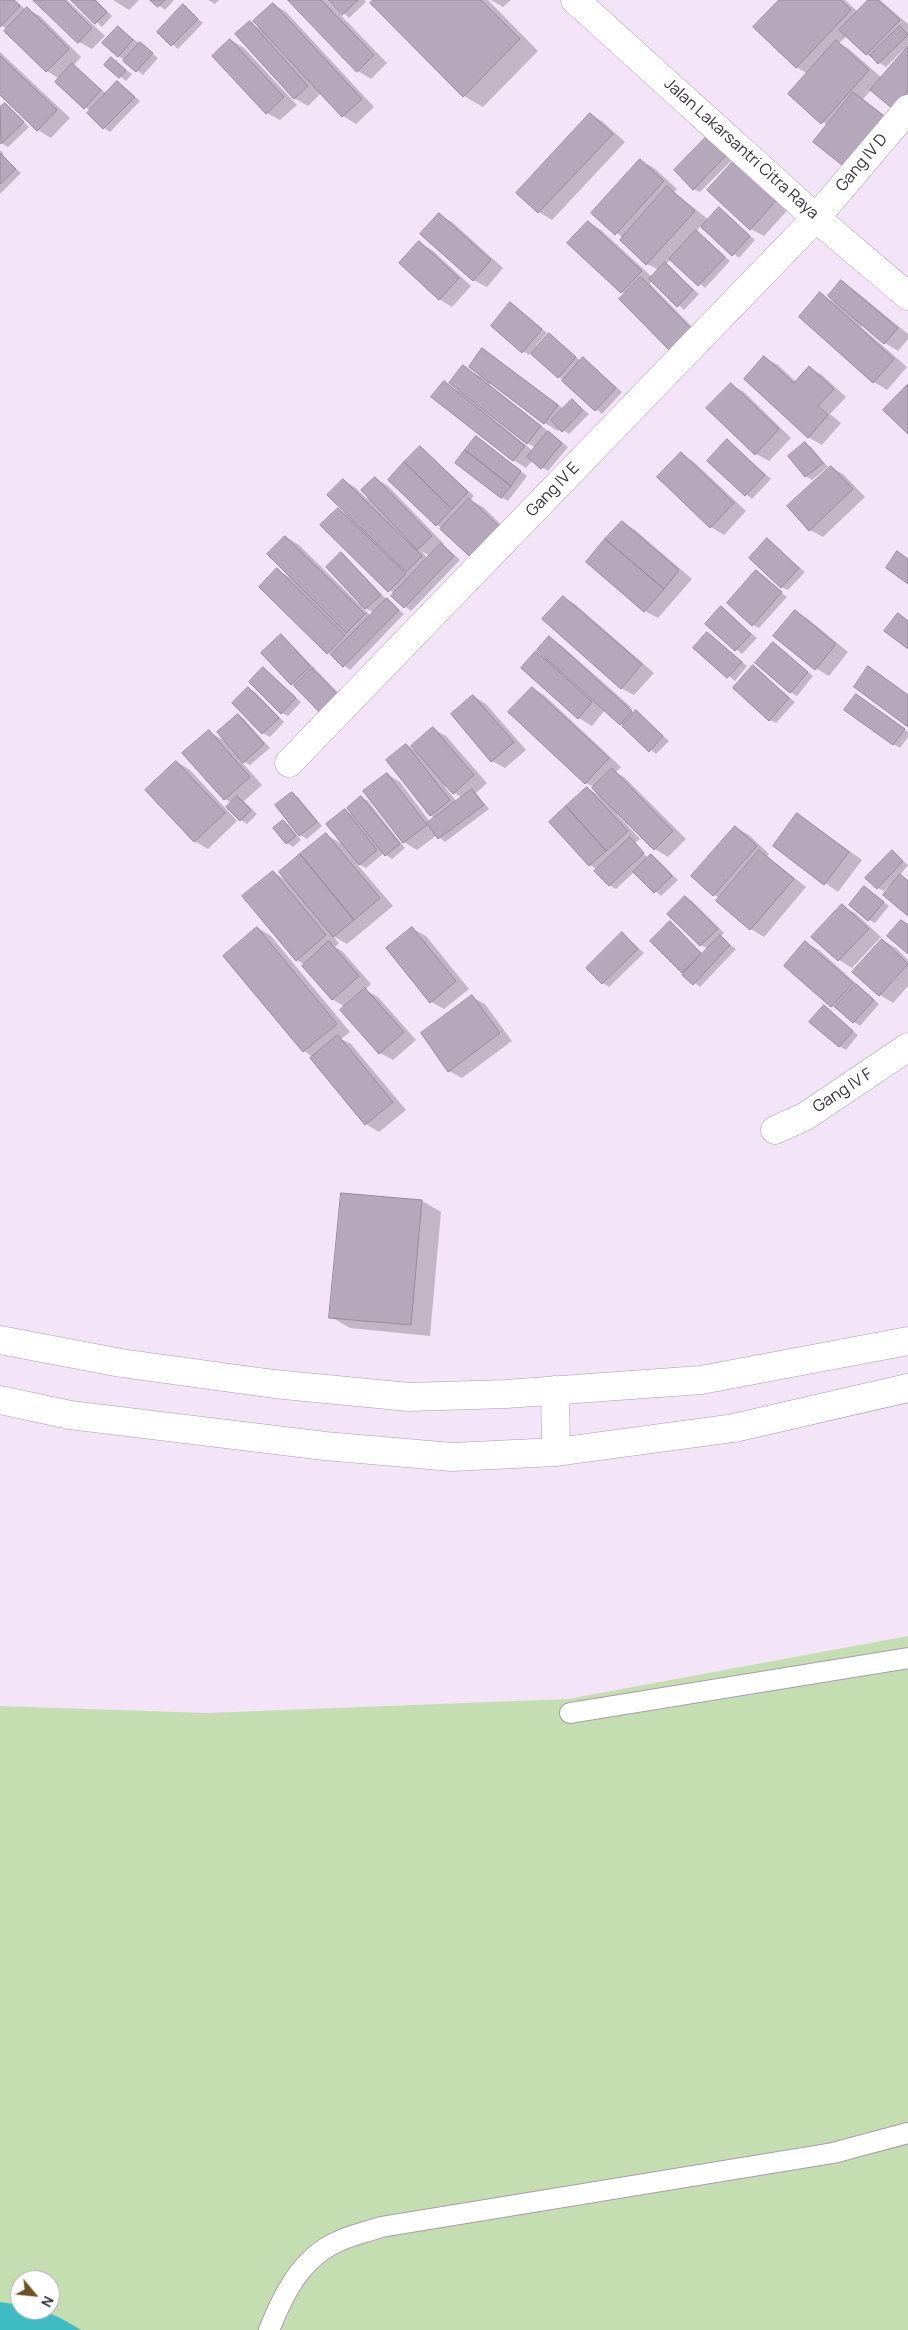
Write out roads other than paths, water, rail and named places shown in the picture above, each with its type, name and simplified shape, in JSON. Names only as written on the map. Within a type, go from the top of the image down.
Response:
[{"type":"street","name":"Jalan Lakarsantri Citra Raya","points":[[575,0],[816,218],[908,296]]},
{"type":"street","name":"Gang IV D","points":[[816,218],[908,109]]},
{"type":"street","name":"Gang IV E","points":[[289,763],[816,218]]},
{"type":"street","name":"Gang IV F","points":[[775,1130],[806,1116],[908,1047]]},
{"type":"street","points":[[0,1340],[121,1363],[274,1384],[409,1397],[506,1394],[702,1380],[908,1341]]},
{"type":"street","points":[[0,1400],[70,1415],[325,1446],[452,1456],[556,1452],[734,1428],[908,1388]]},
{"type":"street","points":[[555,1390],[556,1452]]},
{"type":"lane","points":[[570,1713],[908,1658]]},
{"type":"lane","points":[[269,2330],[277,2310],[301,2267],[336,2242],[381,2227],[833,2153],[908,2133]]},
{"type":"water","points":[[0,2302],[10,2304],[10,2320],[60,2320],[60,2318],[81,2330],[0,2330]]}]
